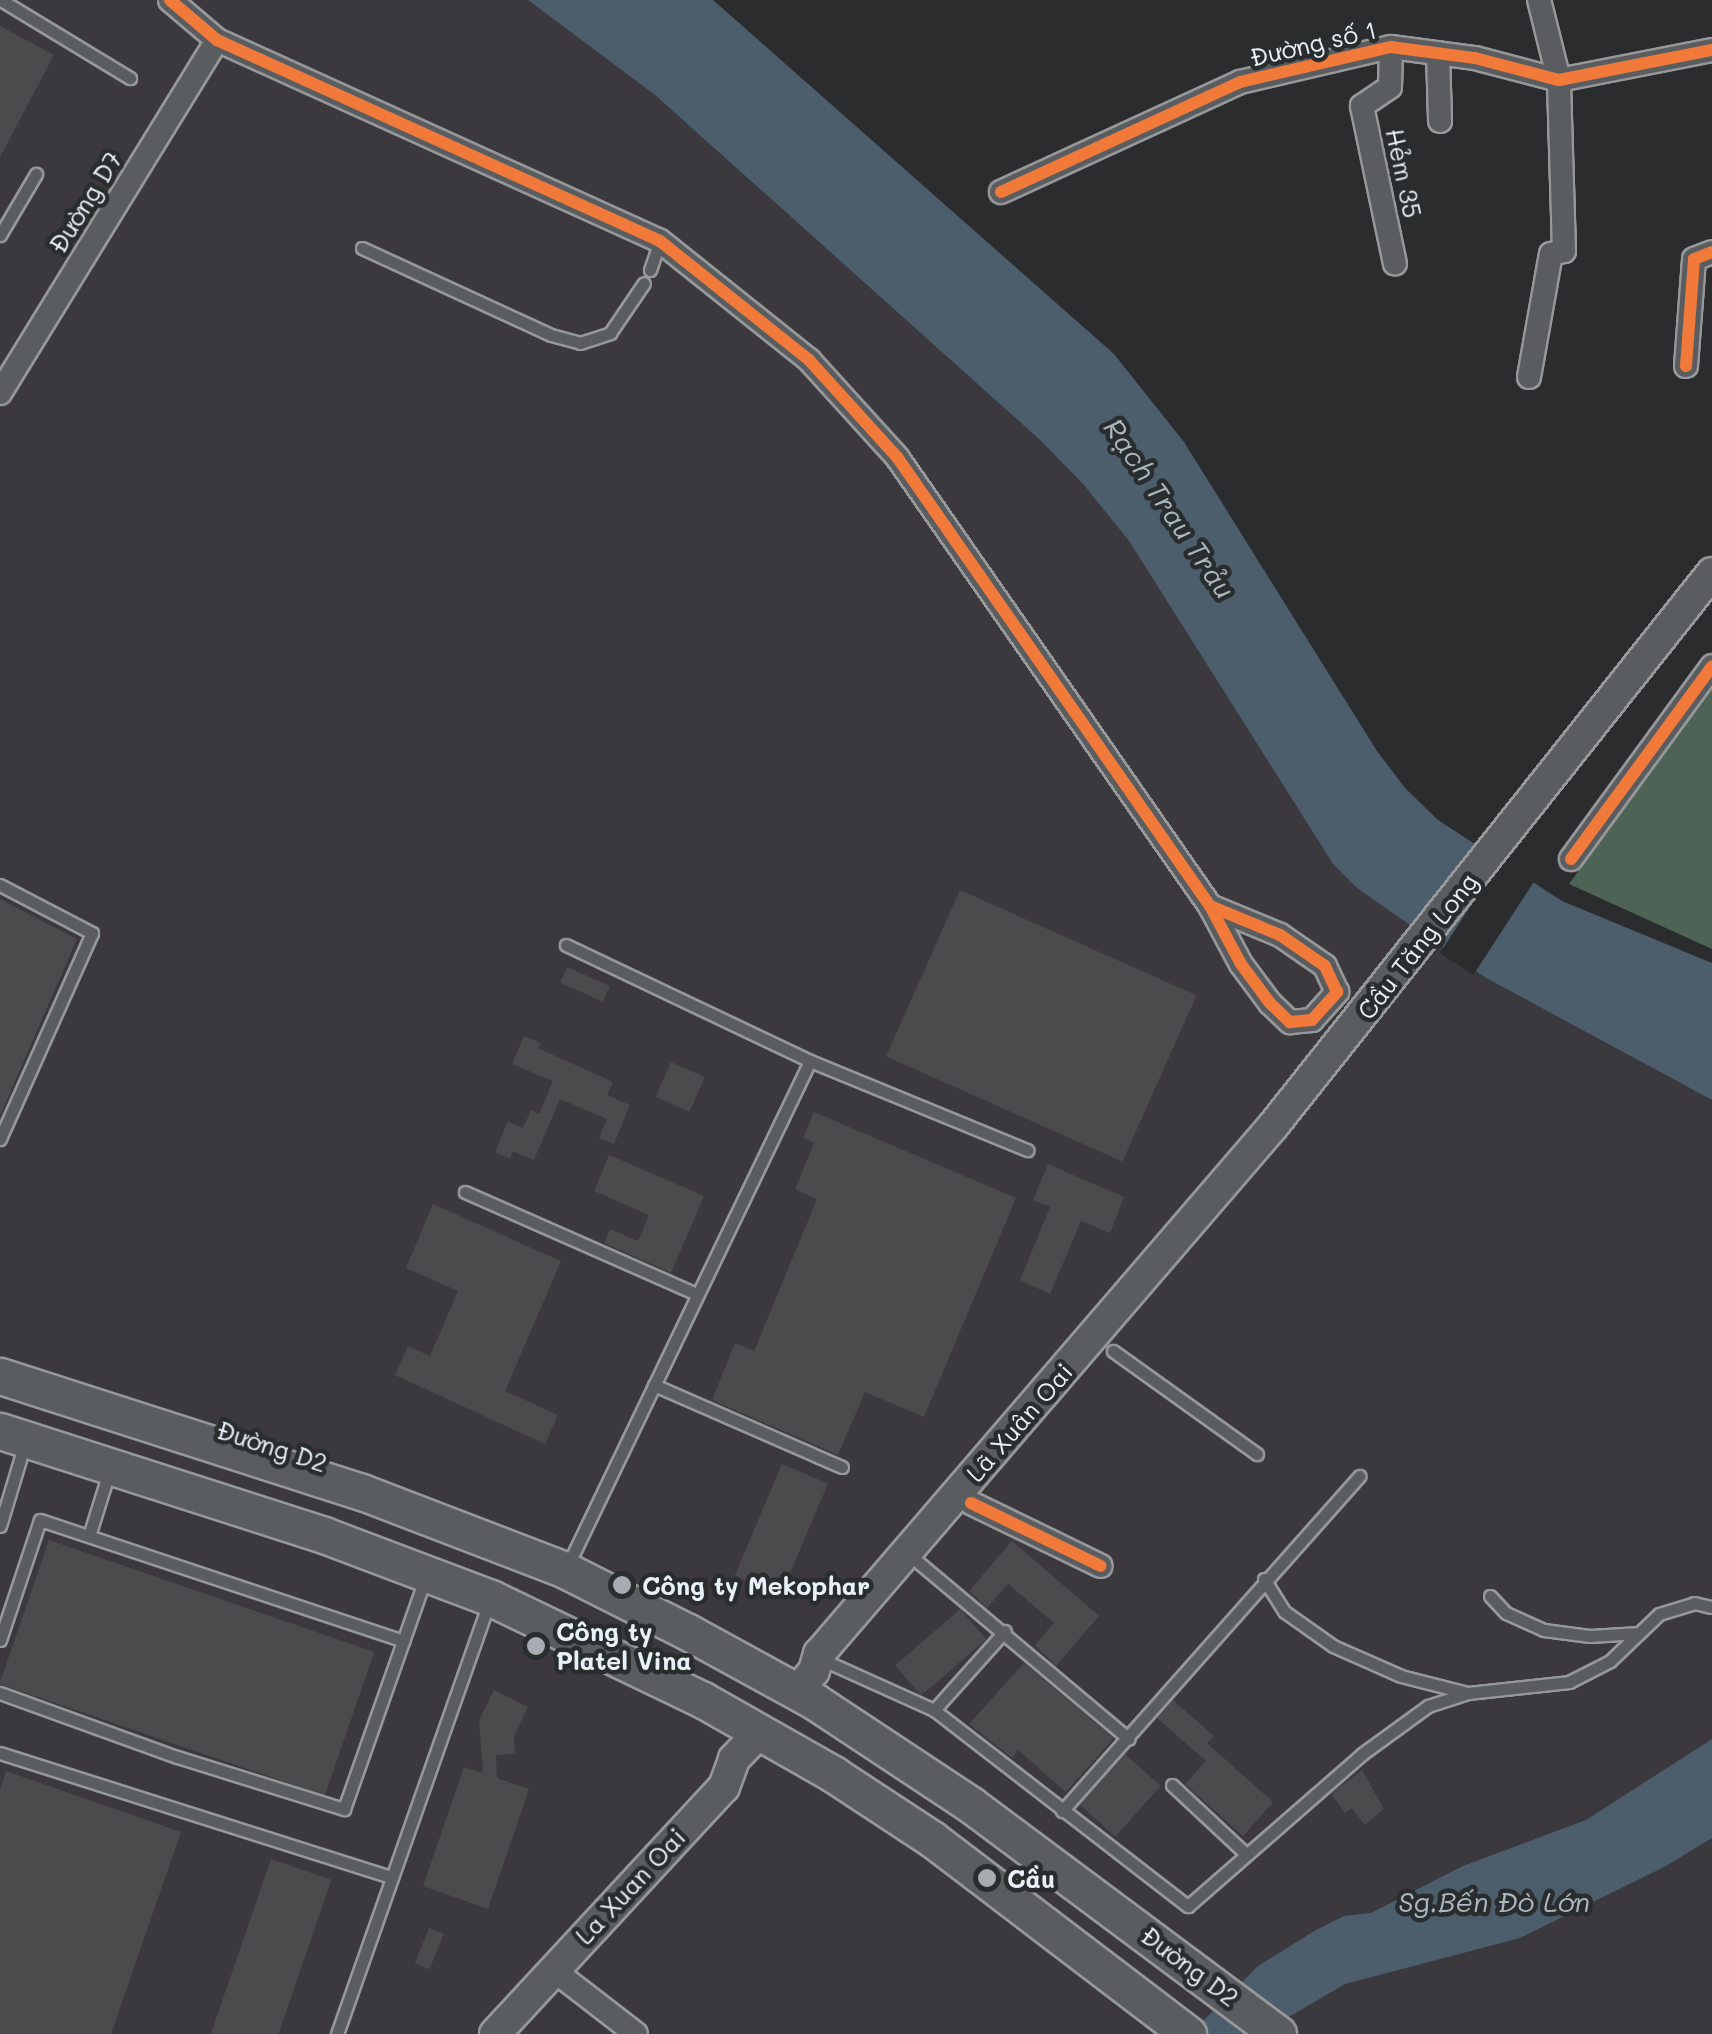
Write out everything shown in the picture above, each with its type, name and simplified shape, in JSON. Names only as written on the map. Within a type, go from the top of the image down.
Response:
[{"type":"main road","name":"Cầu Tăng Long","points":[[796,1693],[814,1671],[819,1654],[1273,1126],[1712,574]]},
{"type":"main road","name":"Đường D2","points":[[0,1360],[346,1470],[514,1534],[531,1556]]},
{"type":"main road","name":"Đường D2","points":[[0,1376],[362,1492],[565,1570],[836,1715],[1102,1898],[1278,2034]]},
{"type":"main road","points":[[8,1434],[491,1598],[702,1700],[806,1758],[932,1839],[1188,2034]]},
{"type":"main road","points":[[758,1734],[796,1693]]},
{"type":"main road","name":"La Xuan Oai","points":[[495,2034],[724,1787],[734,1759],[758,1734]]},
{"type":"street","points":[[170,0],[218,40],[660,240],[809,360],[896,457],[1210,906],[1242,964],[1270,1003],[1290,1022],[1312,1020],[1336,992],[1326,966],[1280,935],[1210,906]]},
{"type":"street","points":[[1529,376],[1552,254],[1564,250],[1558,80],[1540,0]]},
{"type":"street","name":"Đường D7","points":[[0,393],[218,40]]},
{"type":"street","name":"Đường số 1","points":[[1001,192],[1240,82],[1391,47],[1438,53],[1558,80],[1712,50]]},
{"type":"street","name":"Hẻm 35","points":[[1391,47],[1390,88],[1362,106],[1395,264]]},
{"type":"street","points":[[1438,53],[1440,122]]},
{"type":"street","points":[[1686,366],[1694,260],[1712,252]]},
{"type":"street","points":[[1571,859],[1708,679]]},
{"type":"street","points":[[971,1503],[1101,1566]]},
{"type":"street","points":[[552,1969],[636,2034]]},
{"type":"lane","points":[[1,0],[130,78]]},
{"type":"lane","points":[[0,235],[36,174]]},
{"type":"lane","points":[[650,270],[660,240]]},
{"type":"lane","points":[[362,248],[551,335],[580,343],[610,333],[644,283]]},
{"type":"lane","points":[[0,885],[92,932],[0,1139]]},
{"type":"lane","points":[[566,945],[810,1061],[1027,1150]]},
{"type":"lane","points":[[565,1570],[810,1061]]},
{"type":"lane","points":[[465,1192],[696,1294]]},
{"type":"lane","points":[[1113,1351],[1257,1454]]},
{"type":"lane","points":[[654,1385],[842,1467]]},
{"type":"lane","points":[[0,1526],[8,1434]]},
{"type":"lane","points":[[89,1536],[120,1469]]},
{"type":"lane","points":[[1062,1811],[1360,1476]]},
{"type":"lane","points":[[0,1640],[40,1520],[402,1642]]},
{"type":"lane","points":[[918,1562],[1005,1631],[1129,1739]]},
{"type":"lane","points":[[0,1693],[194,1763],[344,1809],[402,1642],[416,1571]]},
{"type":"lane","points":[[1264,1580],[1285,1612],[1333,1646],[1402,1676],[1468,1693]]},
{"type":"lane","points":[[1490,1596],[1506,1613],[1544,1630],[1590,1636],[1639,1633]]},
{"type":"lane","points":[[337,2034],[491,1598]]},
{"type":"lane","points":[[832,1664],[934,1710],[1188,1906],[1392,1730],[1428,1706],[1468,1693],[1569,1682],[1610,1661],[1659,1614],[1678,1606],[1712,1607]]},
{"type":"lane","points":[[934,1710],[1005,1631]]},
{"type":"lane","points":[[0,1753],[392,1877]]},
{"type":"lane","points":[[1172,1784],[1245,1854]]},
{"type":"shaded area","points":[[0,0],[528,0],[655,95],[1039,439],[1083,484],[1129,541],[1333,864],[1486,978],[1712,1100],[1712,2034],[0,2034]]},
{"type":"green space","points":[[1712,689],[1712,949],[1569,884]]},
{"type":"water","name":"Rạch Trau Trảu","points":[[528,0],[713,0],[1114,354],[1184,442],[1377,751],[1405,788],[1438,820],[1562,901],[1712,963],[1712,1100],[1486,978],[1357,888],[1333,864],[1129,541],[1083,484],[1039,439],[655,95]]},
{"type":"water","name":"Sg.Bến Đò Lớn","points":[[1712,1739],[1712,1838],[1666,1866],[1520,1938],[1345,1984],[1260,2034],[1190,2034],[1258,1966],[1316,1930],[1344,1916],[1371,1913],[1463,1866],[1586,1820]]},
{"type":"pier","points":[[1503,856],[1537,878],[1473,975],[1440,953]]},
{"type":"building","points":[[0,26],[54,55],[0,157]]},
{"type":"building","points":[[960,890],[1197,995],[1123,1162],[886,1056]]},
{"type":"building","points":[[0,899],[77,939],[0,1116]]},
{"type":"building","points":[[567,967],[610,986],[603,1002],[560,983]]},
{"type":"building","points":[[524,1036],[541,1043],[538,1048],[613,1082],[607,1095],[630,1105],[614,1144],[599,1138],[607,1119],[560,1099],[534,1160],[513,1151],[510,1159],[495,1152],[508,1121],[523,1128],[531,1110],[539,1114],[553,1081],[512,1064]]},
{"type":"building","points":[[671,1062],[705,1077],[689,1112],[656,1097]]},
{"type":"building","points":[[814,1112],[1016,1198],[924,1417],[865,1392],[838,1455],[712,1400],[735,1343],[754,1351],[817,1199],[795,1189],[814,1143],[803,1138]]},
{"type":"building","points":[[609,1155],[704,1196],[671,1273],[604,1243],[610,1229],[638,1241],[649,1215],[594,1191]]},
{"type":"building","points":[[1048,1164],[1124,1197],[1110,1233],[1081,1221],[1050,1294],[1020,1280],[1050,1207],[1033,1200]]},
{"type":"building","points":[[433,1204],[561,1261],[505,1391],[558,1415],[545,1444],[395,1375],[408,1346],[430,1356],[458,1291],[406,1268]]},
{"type":"building","points":[[782,1464],[828,1484],[781,1595],[735,1575]]},
{"type":"building","points":[[49,1540],[374,1652],[325,1796],[0,1684]]},
{"type":"building","points":[[1012,1541],[1099,1616],[1056,1666],[1035,1645],[1054,1623],[1008,1584],[987,1608],[969,1591]]},
{"type":"building","points":[[960,1609],[986,1639],[921,1696],[895,1665]]},
{"type":"building","points":[[1024,1663],[1114,1738],[1066,1792],[1018,1750],[1012,1758],[969,1724]]},
{"type":"building","points":[[494,1690],[528,1707],[514,1736],[515,1754],[496,1755],[497,1778],[529,1789],[488,1909],[423,1886],[464,1767],[483,1773],[479,1721]]},
{"type":"building","points":[[1173,1700],[1214,1736],[1207,1743],[1273,1802],[1243,1836],[1185,1784],[1206,1761],[1157,1718]]},
{"type":"building","points":[[1125,1754],[1161,1786],[1115,1837],[1079,1805]]},
{"type":"building","points":[[1362,1770],[1384,1809],[1365,1825],[1352,1808],[1345,1813],[1331,1794]]},
{"type":"building","points":[[6,1771],[181,1832],[111,2034],[0,2034],[0,1790]]},
{"type":"building","points":[[271,1859],[332,1880],[278,2034],[211,2034]]},
{"type":"building","points":[[429,1928],[444,1934],[430,1969],[415,1963]]},
{"type":"cycle path","points":[[170,0],[217,40],[660,241],[809,360],[897,457],[1210,906],[1241,964],[1270,1003],[1290,1022],[1312,1020],[1337,992],[1325,966],[1280,935],[1210,906]]},
{"type":"cycle path","points":[[1001,192],[1240,82],[1391,47],[1475,58],[1559,80],[1712,50]]},
{"type":"cycle path","points":[[1686,366],[1694,259],[1712,252]]},
{"type":"cycle path","points":[[1571,859],[1712,666]]},
{"type":"cycle path","name":"Lã Xuân Oai","points":[[971,1503],[1101,1566]]},
{"type":"place","name":"Công ty Mekophar","points":[[622,1585]]},
{"type":"place","name":"Công ty Platel Vina","points":[[536,1646]]},
{"type":"place","name":"Cầu","points":[[987,1878]]}]
